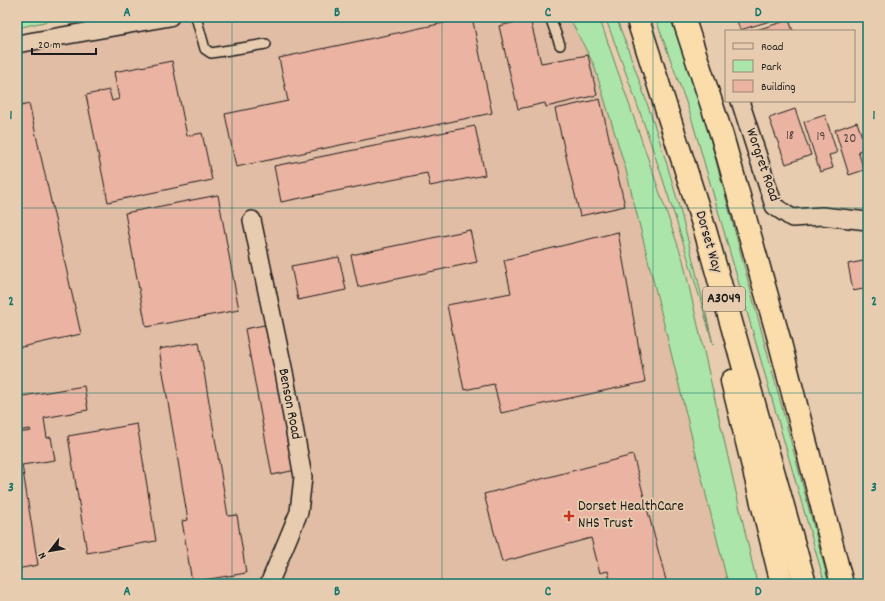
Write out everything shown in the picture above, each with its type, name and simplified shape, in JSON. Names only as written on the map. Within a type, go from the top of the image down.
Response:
[{"type":"highway","name":"Dorset Way","points":[[636,17],[705,230],[805,584]]},
{"type":"highway","name":"A3049","points":[[683,17],[722,136],[779,340],[842,584]]},
{"type":"highway","name":"A3049","points":[[705,230],[728,363],[782,584]]},
{"type":"street","points":[[17,44],[170,17]]},
{"type":"street","name":"Worgret Road","points":[[740,102],[774,206],[792,218],[822,216],[868,221]]},
{"type":"street","name":"Benson Road","points":[[252,220],[284,372],[303,477],[299,512],[269,584]]},
{"type":"lane","points":[[196,17],[205,49],[211,53],[266,44]]},
{"type":"lane","points":[[550,17],[560,46]]},
{"type":"shaded area","points":[[170,17],[569,17],[594,65],[626,170],[728,584],[17,584],[17,44]]},
{"type":"green space","points":[[17,17],[66,17],[17,28]]},
{"type":"green space","points":[[569,17],[599,17],[683,260],[757,584],[728,584],[626,170],[594,65]]},
{"type":"green space","points":[[605,17],[616,17],[652,117],[671,178],[713,344],[663,179]]},
{"type":"green space","points":[[655,17],[670,17],[695,82],[829,584],[825,584],[690,113]]},
{"type":"building","points":[[472,17],[492,113],[236,167],[225,114],[288,101],[279,58]]},
{"type":"building","points":[[736,17],[777,17],[777,19],[740,30]]},
{"type":"building","points":[[530,19],[541,63],[588,55],[597,95],[546,107],[545,103],[518,109],[499,26]]},
{"type":"building","points":[[789,20],[793,30],[756,30]]},
{"type":"building","points":[[172,61],[187,136],[202,133],[212,180],[108,202],[86,95],[109,90],[112,101],[119,99],[114,72]]},
{"type":"building","points":[[600,99],[625,206],[580,216],[555,109]]},
{"type":"building","points":[[29,104],[81,334],[17,348],[17,107]]},
{"type":"building","points":[[795,109],[811,155],[786,164],[769,118]]},
{"type":"building","points":[[825,115],[837,153],[829,155],[833,168],[820,172],[804,122]]},
{"type":"building","points":[[857,122],[866,149],[858,151],[864,170],[849,175],[835,130]]},
{"type":"building","points":[[868,122],[868,137],[864,124]]},
{"type":"building","points":[[475,126],[485,175],[430,186],[427,173],[281,202],[274,166]]},
{"type":"building","points":[[218,195],[239,310],[146,327],[125,213]]},
{"type":"building","points":[[470,230],[477,262],[358,287],[351,255]]},
{"type":"building","points":[[618,232],[645,382],[501,413],[494,384],[464,390],[447,305],[511,293],[504,260]]},
{"type":"building","points":[[339,257],[346,290],[298,300],[291,266]]},
{"type":"building","points":[[868,260],[868,288],[853,291],[848,264]]},
{"type":"building","points":[[269,324],[296,470],[272,475],[245,329]]},
{"type":"building","points":[[199,342],[228,516],[237,515],[246,573],[192,582],[182,521],[188,520],[159,349]]},
{"type":"building","points":[[84,386],[88,410],[44,418],[47,438],[51,437],[55,460],[22,465],[38,565],[17,569],[17,433],[31,431],[30,429],[17,431],[17,397]]},
{"type":"building","points":[[137,424],[156,541],[87,553],[68,436]]},
{"type":"building","name":"Dorset HealthCare NHS Trust","points":[[633,455],[667,584],[611,584],[608,571],[600,573],[591,538],[502,562],[484,494]]},
{"type":"place","name":"Dorset HealthCare NHS Trust","points":[[569,516]]}]
